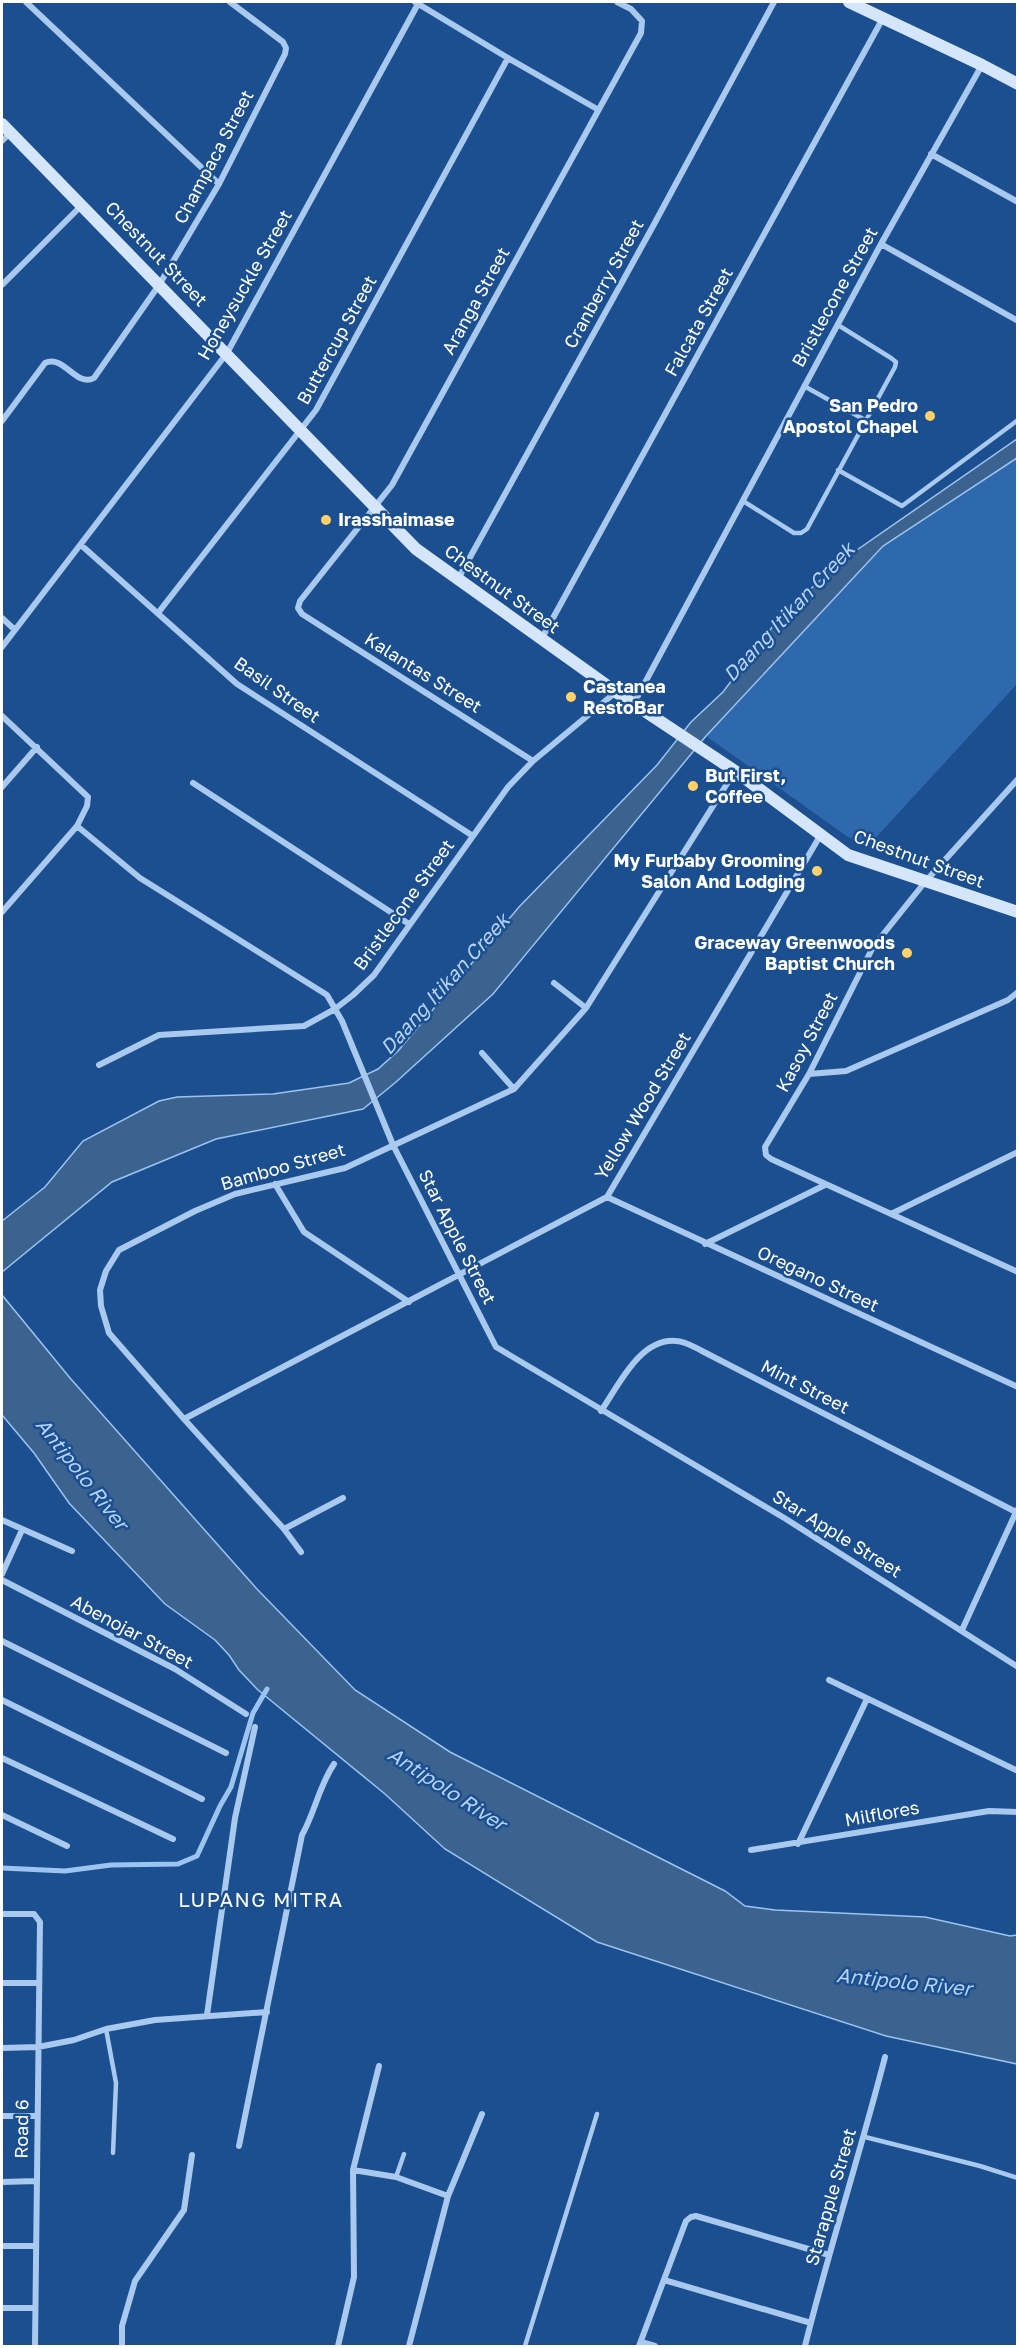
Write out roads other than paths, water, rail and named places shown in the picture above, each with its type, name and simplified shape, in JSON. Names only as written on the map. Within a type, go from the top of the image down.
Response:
[{"type":"street","points":[[26,2],[219,184]]},
{"type":"street","name":"Champaca Street","points":[[2,421],[45,363],[51,360],[57,361],[84,380],[89,381],[94,378],[159,285],[219,184],[286,48],[283,42],[230,2]]},
{"type":"street","name":"Aranga Street","points":[[298,608],[300,601],[392,484],[641,33],[642,21],[631,9],[617,2]]},
{"type":"street","name":"Cranberry Street","points":[[457,579],[652,228],[774,2]]},
{"type":"street","points":[[849,2],[1017,84]]},
{"type":"street","points":[[416,3],[597,109]]},
{"type":"street","name":"Honeysuckle Street","points":[[2,647],[227,353],[416,3]]},
{"type":"street","name":"Falcata Street","points":[[541,639],[883,18]]},
{"type":"street","name":"Buttercup Street","points":[[158,613],[316,410],[508,58]]},
{"type":"street","name":"Bristlecone Street","points":[[634,704],[881,243],[982,65]]},
{"type":"street","name":"Chestnut Street","points":[[4,132],[82,205],[417,549],[616,692],[735,771],[848,855],[1017,912]]},
{"type":"street","points":[[931,154],[1017,202]]},
{"type":"street","points":[[2,285],[82,205]]},
{"type":"street","points":[[881,243],[1017,321]]},
{"type":"street","name":"Basil Street","points":[[81,545],[237,684],[473,836]]},
{"type":"street","name":"Kalantas Street","points":[[298,608],[302,614],[533,761]]},
{"type":"street","points":[[2,618],[15,630]]},
{"type":"street","name":"Bristlecone Street","points":[[99,1065],[159,1035],[304,1026],[335,1009],[374,975],[508,786],[533,761],[616,692]]},
{"type":"street","points":[[2,716],[88,797],[87,806],[77,826],[2,912]]},
{"type":"street","points":[[2,787],[37,747]]},
{"type":"street","name":"Bamboo Street","points":[[301,1552],[284,1529],[109,1333],[101,1306],[100,1290],[106,1271],[118,1250],[235,1194],[345,1168],[514,1089],[586,1008],[735,771]]},
{"type":"street","name":"Kasoy Street","points":[[825,1185],[771,1159],[766,1155],[765,1147],[809,1074],[873,947],[925,882],[1017,779]]},
{"type":"street","points":[[193,783],[409,924]]},
{"type":"street","name":"Star Apple Street","points":[[77,826],[140,878],[327,995],[342,1021],[393,1145],[496,1347],[786,1519],[1017,1667]]},
{"type":"street","name":"Yellow Wood Street","points":[[184,1419],[607,1197],[820,836]]},
{"type":"street","points":[[554,983],[586,1008]]},
{"type":"street","points":[[809,1074],[846,1071],[1008,1000],[1017,992]]},
{"type":"street","points":[[482,1053],[514,1089]]},
{"type":"street","points":[[891,1214],[1017,1152]]},
{"type":"street","points":[[275,1184],[304,1232],[409,1302]]},
{"type":"street","points":[[705,1244],[825,1185],[1017,1272]]},
{"type":"street","name":"Oregano Street","points":[[607,1197],[1017,1388]]},
{"type":"street","name":"Mint Street","points":[[601,1411],[642,1352],[660,1341],[678,1341],[702,1351],[1017,1511]]},
{"type":"street","points":[[284,1529],[343,1498]]},
{"type":"street","points":[[962,1630],[1017,1511]]},
{"type":"street","points":[[2,1520],[72,1551]]},
{"type":"street","points":[[2,1574],[22,1530]]},
{"type":"street","name":"Abenojar Street","points":[[2,1580],[175,1670],[246,1713]]},
{"type":"street","points":[[2,1641],[226,1753]]},
{"type":"street","points":[[829,1680],[1017,1771]]},
{"type":"street","points":[[798,1844],[867,1699]]},
{"type":"street","points":[[2,1700],[202,1800]]},
{"type":"street","points":[[207,2015],[235,1818],[255,1727]]},
{"type":"street","points":[[2,1758],[173,1839]]},
{"type":"street","points":[[239,2146],[302,1835],[312,1818],[325,1777],[334,1764]]},
{"type":"street","name":"Milflores","points":[[752,1850],[989,1811],[1017,1812]]},
{"type":"street","points":[[2,1815],[67,1846]]},
{"type":"street","name":"Road 6","points":[[2,1914],[34,1914],[40,1922],[35,2346]]},
{"type":"street","points":[[2,1983],[39,1983]]},
{"type":"street","points":[[2,2048],[38,2047],[74,2040],[106,2029],[155,2020],[267,2012]]},
{"type":"street","name":"Starapple Street","points":[[805,2346],[829,2255],[865,2137],[885,2056]]},
{"type":"street","points":[[338,2346],[354,2277],[353,2170],[379,2066]]},
{"type":"street","points":[[409,2346],[448,2196],[482,2114]]},
{"type":"street","points":[[2,2116],[38,2116]]},
{"type":"street","points":[[122,2346],[122,2326],[135,2281],[184,2210],[192,2155]]},
{"type":"street","points":[[353,2170],[396,2178],[448,2196]]},
{"type":"street","points":[[2,2182],[37,2181]]},
{"type":"street","points":[[655,2346],[640,2344],[686,2221],[691,2217],[696,2216],[829,2255]]},
{"type":"street","points":[[2,2246],[36,2246]]},
{"type":"street","points":[[664,2280],[811,2323]]},
{"type":"street","points":[[2,2308],[35,2308]]},
{"type":"lane","points":[[743,501],[794,533],[807,529],[896,362],[838,325]]},
{"type":"lane","points":[[804,386],[865,420]]},
{"type":"lane","points":[[838,470],[903,506],[1017,420]]},
{"type":"lane","points":[[106,2029],[116,2083],[113,2153]]},
{"type":"lane","points":[[525,2346],[597,2114]]},
{"type":"lane","points":[[865,2137],[980,2166],[1017,2178]]},
{"type":"lane","points":[[396,2178],[404,2154]]},
{"type":"water","name":"Daang Itikan Creek","points":[[1017,439],[1017,458],[883,546],[706,736],[493,994],[396,1082],[363,1109],[216,1139],[112,1182],[2,1272],[2,1221],[45,1187],[83,1141],[159,1101],[177,1097],[273,1094],[349,1083],[378,1069],[398,1051],[519,907],[657,765],[691,722],[723,692],[779,618],[841,561]]},
{"type":"water","name":"Antipolo River","points":[[2,1295],[70,1378],[256,1588],[355,1690],[450,1752],[725,1891],[745,1906],[775,1910],[925,1917],[1010,1936],[1017,1935],[1017,2064],[886,2036],[597,1942],[445,1849],[385,1794],[258,1690],[215,1640],[165,1604],[69,1503],[34,1453],[2,1415]]},
{"type":"waterway","points":[[2,1868],[65,1871],[111,1865],[178,1864],[197,1856],[231,1787],[253,1713],[267,1689]]},
{"type":"place","name":"San Pedro Apostol Chapel","points":[[930,416]]},
{"type":"place","name":"Irasshaimase","points":[[326,520]]},
{"type":"place","name":"Castanea RestoBar","points":[[571,697]]},
{"type":"place","name":"But First, Coffee","points":[[693,786]]},
{"type":"place","name":"My Furbaby Grooming Salon And Lodging","points":[[817,871]]},
{"type":"place","name":"Graceway Greenwoods Baptist Church","points":[[907,953]]},
{"type":"district","name":"LUPANG MITRA","points":[[261,1900]]}]
